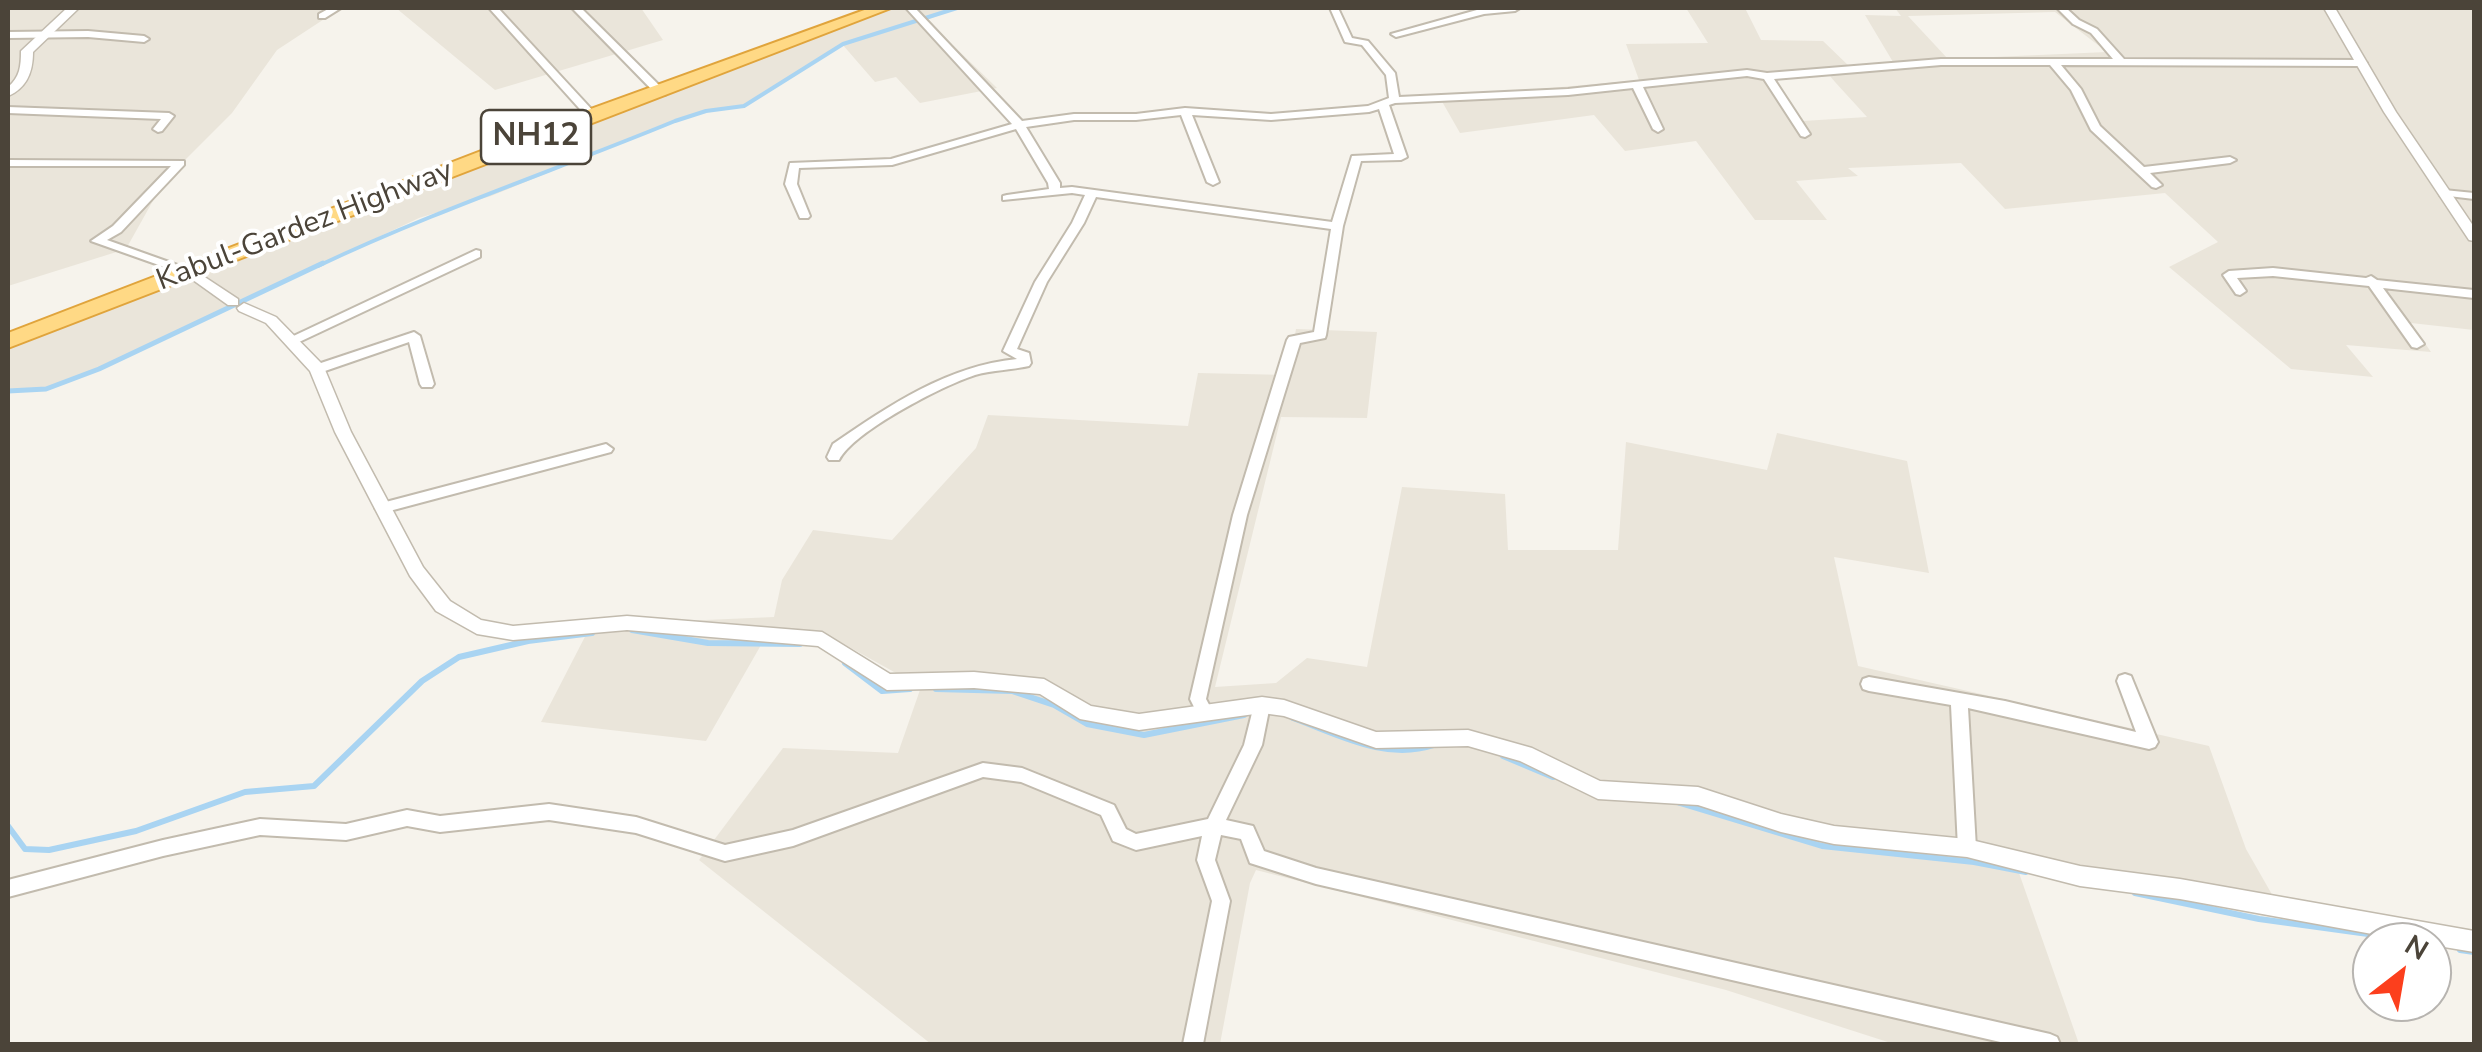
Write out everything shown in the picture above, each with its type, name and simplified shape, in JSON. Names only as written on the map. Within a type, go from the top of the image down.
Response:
[{"type":"highway","name":"Kabul-Gardez Highway","points":[[8,341],[591,115],[883,8]]},
{"type":"street","points":[[8,92],[18,86],[28,70],[27,50],[73,8]]},
{"type":"street","points":[[322,16],[336,8]]},
{"type":"street","points":[[492,8],[591,115]]},
{"type":"street","points":[[576,8],[660,92]]},
{"type":"street","points":[[910,8],[1019,125],[1054,183],[1054,193]]},
{"type":"street","points":[[1206,712],[1198,699],[1240,515],[1294,340],[1320,335],[1337,226],[1356,158],[1401,158],[1388,102],[1391,74],[1366,43],[1348,40],[1334,8]]},
{"type":"street","points":[[1396,34],[1484,11],[1515,8]]},
{"type":"street","points":[[2060,8],[2094,32],[2119,60]]},
{"type":"street","points":[[2328,8],[2474,238]]},
{"type":"street","points":[[8,35],[144,39]]},
{"type":"street","points":[[804,216],[791,184],[794,165],[892,162],[1019,125],[1074,117],[1136,117],[1185,111],[1271,117],[1369,109],[1388,102],[1568,92],[1636,82],[1941,62],[2362,63]]},
{"type":"street","points":[[2053,63],[2076,89],[2095,128],[2156,185]]},
{"type":"street","points":[[1768,76],[1805,134]]},
{"type":"street","points":[[1636,82],[1658,129]]},
{"type":"street","points":[[8,110],[169,116],[158,129]]},
{"type":"street","points":[[1185,111],[1213,182]]},
{"type":"street","points":[[2142,171],[2230,160]]},
{"type":"street","points":[[8,163],[180,163],[97,242],[191,272],[238,305],[271,320],[292,340],[317,369],[343,432],[416,571],[443,606],[476,628],[513,633],[627,623],[822,639],[887,682],[974,680],[1044,687],[1088,714],[1139,722],[1262,705],[1284,708],[1376,740],[1468,738],[1526,754],[1598,790],[1698,796],[1781,823],[1834,835],[1967,848],[2080,876],[2180,889],[2474,942]]},
{"type":"street","points":[[1007,198],[1092,192],[1337,226]]},
{"type":"street","points":[[834,456],[838,447],[936,385],[998,363],[1024,362],[1024,356],[1010,351],[1041,282],[1078,223],[1092,192]]},
{"type":"street","points":[[2444,193],[2474,196]]},
{"type":"street","points":[[292,340],[476,254]]},
{"type":"street","points":[[2240,291],[2228,275],[2273,272],[2474,294]]},
{"type":"street","points":[[2371,280],[2417,344]]},
{"type":"street","points":[[317,369],[414,336],[428,384]]},
{"type":"street","points":[[382,508],[606,450]]},
{"type":"street","points":[[1868,684],[2005,708],[2149,742],[2126,682]]},
{"type":"street","points":[[1959,701],[1967,848]]},
{"type":"street","points":[[1194,1044],[1221,901],[1206,860],[1214,826],[1252,745],[1262,705]]},
{"type":"street","points":[[8,889],[260,827],[346,832],[407,818],[440,824],[549,812],[636,825],[725,853],[793,838],[982,770],[1022,775],[1108,810],[1119,835],[1136,842],[1214,826],[1247,832],[1257,857],[1316,876],[2050,1044]]},
{"type":"shaded area","points":[[8,8],[341,8],[277,50],[232,113],[164,181],[126,249],[8,286]]},
{"type":"shaded area","points":[[396,8],[641,8],[663,40],[495,90]]},
{"type":"shaded area","points":[[883,8],[957,8],[927,20],[997,88],[920,103],[896,77],[875,82],[842,44],[744,106],[706,111],[675,121],[491,196],[419,218],[99,369],[46,389],[8,391],[8,341]]},
{"type":"shaded area","points":[[1686,8],[1745,8],[1761,40],[1823,41],[1850,67],[1893,62],[1865,15],[1901,16],[1895,8],[2474,8],[2474,330],[2411,323],[2431,352],[2346,345],[2373,377],[2291,369],[2169,267],[2218,242],[2165,193],[2005,209],[1961,163],[1848,168],[1858,176],[1796,181],[1827,220],[1755,220],[1696,141],[1625,151],[1594,115],[1460,133],[1440,98],[1639,80],[1626,44],[1708,43]],"holes":[[[2055,12],[2107,52],[1948,59],[1908,16]],[[1825,70],[1835,82],[1867,117],[1803,121],[1773,78]]]},
{"type":"shaded area","points":[[1296,329],[1377,332],[1367,418],[1281,417],[1215,687],[1276,683],[1307,658],[1367,667],[1402,487],[1505,494],[1508,550],[1618,550],[1626,442],[1767,470],[1777,433],[1907,461],[1929,573],[1834,557],[1858,666],[2209,746],[2246,849],[2274,898],[2019,873],[2079,1044],[1894,1044],[1726,990],[1256,870],[1250,883],[1220,1044],[931,1044],[699,860],[783,748],[898,753],[921,687],[824,633],[761,645],[706,741],[541,722],[591,625],[774,617],[782,580],[813,530],[892,540],[976,448],[988,415],[1188,426],[1198,373],[1288,375]]},
{"type":"waterway","points":[[318,266],[675,121],[706,111],[744,106],[843,44],[957,8]]},
{"type":"waterway","points":[[8,391],[46,389],[99,369],[323,263]]},
{"type":"waterway","points":[[632,630],[708,643],[800,644]]},
{"type":"waterway","points":[[8,826],[25,849],[49,850],[136,831],[245,792],[314,786],[422,681],[459,657],[528,641],[592,633]]},
{"type":"waterway","points":[[845,663],[882,691],[910,689]]},
{"type":"waterway","points":[[936,689],[1012,691],[1054,705],[1087,724],[1144,735],[1244,715]]},
{"type":"waterway","points":[[1293,718],[1380,748],[1434,745]]},
{"type":"waterway","points":[[1503,756],[1553,777]]},
{"type":"waterway","points":[[1680,803],[1822,846],[1974,862],[2026,872]]},
{"type":"waterway","points":[[2135,893],[2259,919],[2352,932]]},
{"type":"waterway","points":[[2460,950],[2474,952]]}]
